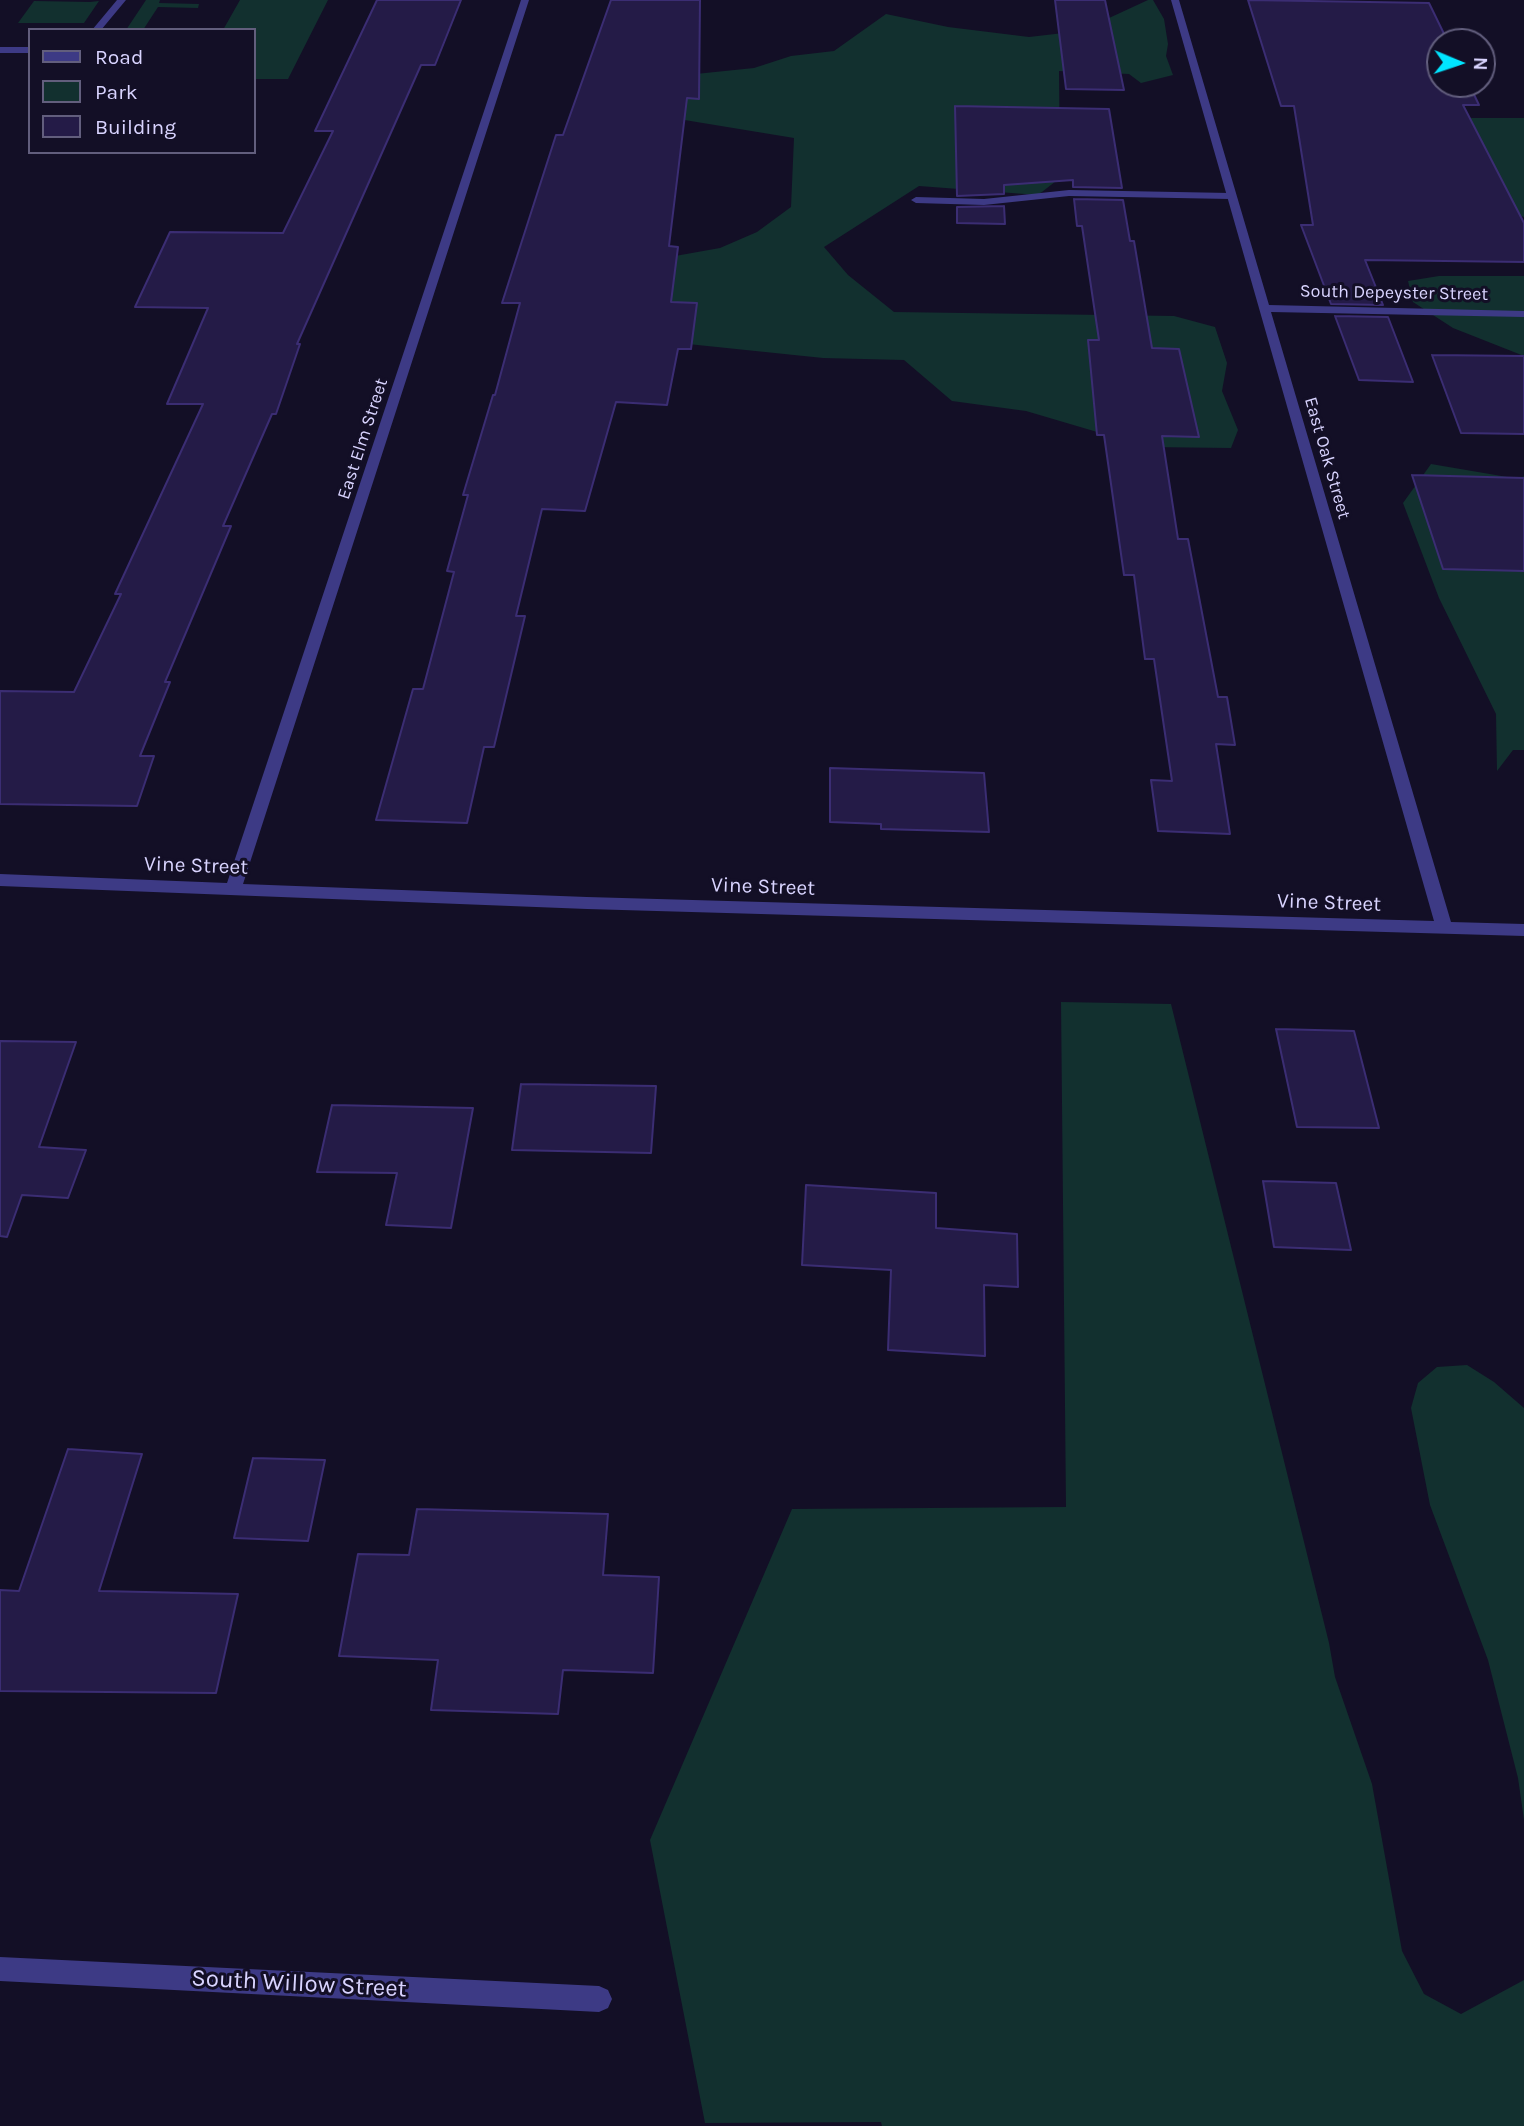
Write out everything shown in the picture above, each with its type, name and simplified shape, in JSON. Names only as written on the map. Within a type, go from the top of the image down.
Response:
[{"type":"street","points":[[98,28],[122,0]]},
{"type":"street","name":"East Elm Street","points":[[233,889],[525,0]]},
{"type":"street","name":"East Oak Street","points":[[1175,0],[1444,927]]},
{"type":"street","points":[[0,50],[28,50]]},
{"type":"street","points":[[916,200],[974,202],[1069,193],[1230,196]]},
{"type":"street","name":"South Depeyster Street","points":[[1264,308],[1524,314]]},
{"type":"street","name":"Vine Street","points":[[0,880],[601,903],[1524,930]]},
{"type":"street","name":"South Willow Street","points":[[0,1969],[598,2000]]},
{"type":"green space","points":[[146,0],[199,4],[198,8],[158,7],[144,28],[127,28]]},
{"type":"green space","points":[[240,0],[328,0],[288,79],[256,79],[256,28],[224,28]]},
{"type":"green space","points":[[1153,0],[1164,19],[1168,44],[1166,56],[1173,75],[1141,83],[1129,74],[1059,71],[1060,178],[1038,195],[919,186],[824,247],[848,275],[894,312],[1174,316],[1215,327],[1227,363],[1222,391],[1238,430],[1231,448],[1148,447],[1026,411],[952,401],[904,360],[823,358],[688,344],[591,271],[720,248],[757,232],[791,207],[794,138],[642,113],[647,79],[754,68],[791,56],[834,51],[886,14],[948,27],[1029,37],[1081,31]]},
{"type":"green space","points":[[34,1],[99,1],[84,23],[18,23]]},
{"type":"green space","points":[[1442,118],[1524,118],[1524,217],[1497,209]]},
{"type":"green space","points":[[1439,276],[1524,276],[1524,356],[1453,328],[1413,302],[1408,281]]},
{"type":"green space","points":[[1431,464],[1519,479],[1524,476],[1524,750],[1513,750],[1497,771],[1496,714],[1439,598],[1403,503]]},
{"type":"green space","points":[[1061,1002],[1171,1004],[1329,1643],[1335,1677],[1372,1784],[1402,1951],[1424,1994],[1461,2014],[1524,1980],[1524,2126],[882,2126],[881,2122],[705,2123],[650,1840],[792,1509],[1066,1507]]},
{"type":"green space","points":[[1467,1365],[1494,1382],[1524,1408],[1524,1820],[1518,1778],[1488,1660],[1430,1505],[1411,1408],[1418,1383],[1437,1367]]},
{"type":"building","points":[[377,0],[461,0],[435,65],[421,65],[297,344],[300,344],[276,414],[272,414],[223,526],[231,526],[165,682],[170,682],[140,756],[154,756],[137,806],[0,804],[0,691],[74,692],[121,594],[115,594],[203,404],[167,404],[208,308],[135,307],[170,232],[283,233],[333,131],[315,131]]},
{"type":"building","points":[[611,0],[700,0],[699,99],[687,98],[669,246],[678,247],[671,302],[697,303],[691,349],[678,349],[667,405],[616,402],[585,511],[542,509],[516,616],[525,616],[494,747],[484,747],[467,823],[376,820],[413,689],[423,689],[454,572],[447,571],[468,495],[463,495],[495,395],[520,303],[502,303],[556,135],[563,135]]},
{"type":"building","points":[[1055,0],[1105,0],[1124,90],[1066,89]]},
{"type":"building","points":[[1248,0],[1429,3],[1441,28],[1426,28],[1426,98],[1476,98],[1479,105],[1463,105],[1524,223],[1524,262],[1365,260],[1383,305],[1331,304],[1301,225],[1313,225],[1294,106],[1281,106]]},
{"type":"building","points":[[955,106],[1109,109],[1122,188],[1073,187],[1073,180],[1004,185],[1004,194],[957,196]]},
{"type":"building","points":[[1074,199],[1123,200],[1130,241],[1134,241],[1152,348],[1179,349],[1199,437],[1162,436],[1178,539],[1188,539],[1218,697],[1227,697],[1235,745],[1216,744],[1230,834],[1158,831],[1151,780],[1172,781],[1154,659],[1145,659],[1134,575],[1124,575],[1104,435],[1097,435],[1088,340],[1099,340],[1082,226],[1077,226]]},
{"type":"building","points":[[1004,206],[1005,224],[957,223],[957,207]]},
{"type":"building","points":[[1335,316],[1388,317],[1413,382],[1359,380]]},
{"type":"building","points":[[1432,355],[1524,356],[1524,434],[1461,433]]},
{"type":"building","points":[[1412,475],[1524,478],[1524,571],[1443,569]]},
{"type":"building","points":[[830,768],[984,773],[989,832],[881,829],[881,824],[830,822]]},
{"type":"building","points":[[1276,1029],[1354,1031],[1379,1128],[1297,1127]]},
{"type":"building","points":[[0,1041],[76,1042],[39,1147],[86,1150],[68,1198],[22,1195],[7,1237],[0,1236]]},
{"type":"building","points":[[521,1084],[656,1086],[651,1153],[512,1150]]},
{"type":"building","points":[[332,1105],[473,1108],[451,1228],[386,1225],[397,1173],[317,1172]]},
{"type":"building","points":[[1263,1181],[1336,1183],[1351,1250],[1274,1247]]},
{"type":"building","points":[[806,1185],[936,1193],[936,1228],[1017,1234],[1018,1287],[984,1285],[985,1356],[888,1350],[891,1270],[802,1265]]},
{"type":"building","points":[[68,1449],[142,1454],[99,1591],[238,1594],[216,1693],[0,1691],[0,1590],[19,1591]]},
{"type":"building","points":[[253,1458],[325,1460],[308,1541],[234,1538]]},
{"type":"building","points":[[417,1509],[608,1514],[603,1575],[659,1577],[653,1673],[563,1670],[558,1714],[431,1710],[438,1660],[339,1656],[358,1554],[409,1555]]}]
